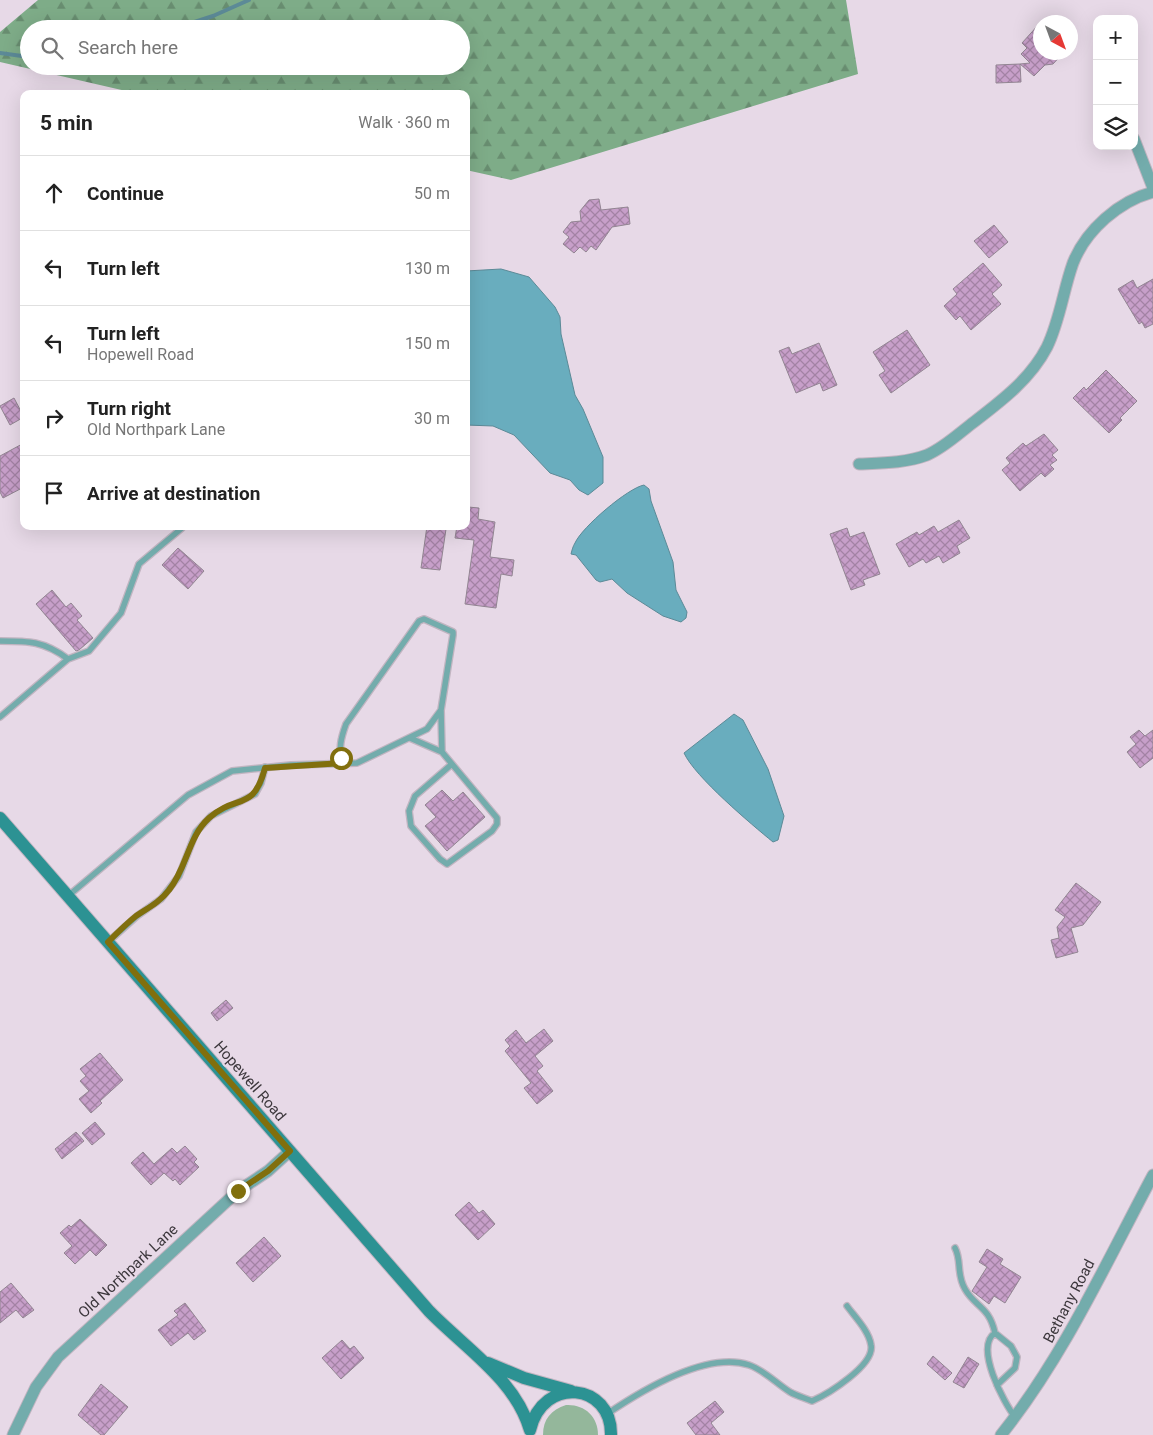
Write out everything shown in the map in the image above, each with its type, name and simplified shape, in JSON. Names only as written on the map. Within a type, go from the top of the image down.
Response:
[{"type":"street","points":[[1138,149],[1153,188]]},
{"type":"street","points":[[859,464],[908,460],[926,455],[943,446],[1007,396],[1025,379],[1046,348],[1056,323],[1073,262],[1086,241],[1111,213],[1127,203],[1153,192]]},
{"type":"street","name":"Hopewell Road","points":[[0,818],[429,1311],[482,1359],[525,1412],[530,1433]]},
{"type":"street","name":"Old Northpark Lane","points":[[13,1435],[36,1387],[58,1357],[238,1191],[268,1171],[290,1151]]},
{"type":"street","name":"Bethany Road","points":[[1001,1435],[1042,1379],[1063,1345],[1153,1175]]},
{"type":"street","name":"Hopewell Road","points":[[482,1359],[524,1378],[588,1396],[599,1403],[607,1414]]},
{"type":"street","points":[[530,1433],[537,1412],[550,1398],[562,1393],[576,1392]]},
{"type":"street","points":[[607,1414],[612,1432]]},
{"type":"lane","points":[[0,717],[68,659],[89,651],[121,613],[139,564],[180,530]]},
{"type":"lane","points":[[343,763],[340,749],[346,724],[419,622],[424,619],[453,632],[442,710],[442,752]]},
{"type":"lane","points":[[0,641],[33,641],[54,648],[68,659]]},
{"type":"lane","points":[[68,896],[188,795],[232,771],[357,763],[427,729],[442,710]]},
{"type":"lane","points":[[410,738],[442,752],[452,764],[497,818],[497,824],[492,830],[447,864],[440,859],[411,826],[409,811],[415,796],[452,764]]},
{"type":"lane","points":[[108,942],[136,916],[161,899],[178,876],[196,832],[211,816],[255,794],[261,783],[265,768]]},
{"type":"lane","points":[[955,1248],[959,1256],[957,1269],[965,1290],[992,1319],[995,1333],[1011,1346],[1017,1357],[1015,1368],[997,1385]]},
{"type":"lane","points":[[607,1414],[663,1380],[696,1368],[727,1362],[749,1365],[792,1394],[812,1401],[825,1395],[868,1360],[872,1346],[866,1333],[847,1306]]},
{"type":"lane","points":[[995,1333],[991,1336],[988,1343],[988,1357],[1004,1404],[1015,1417]]},
{"type":"green space","points":[[38,0],[846,0],[858,74],[511,180],[470,171],[470,90],[122,90],[56,75],[470,75],[470,20],[20,20],[20,67],[0,62],[0,32]]},
{"type":"green space","points":[[566,1405],[573,1405],[589,1412],[596,1422],[598,1435],[543,1435],[544,1424],[552,1412]]},
{"type":"water","points":[[501,269],[529,277],[555,307],[560,317],[561,334],[575,395],[583,409],[603,457],[603,483],[588,495],[579,490],[570,480],[550,473],[514,435],[493,426],[470,425],[470,271]]},
{"type":"water","points":[[644,485],[649,489],[651,501],[673,562],[676,590],[687,612],[686,618],[681,622],[663,616],[627,593],[612,579],[600,582],[596,580],[576,555],[571,554],[579,536],[596,518],[627,493]]},
{"type":"water","points":[[734,714],[743,720],[768,769],[784,816],[778,840],[773,842],[711,787],[690,763],[684,753]]},
{"type":"building","points":[[1033,31],[1033,60],[1057,60],[1053,64],[1045,65],[1034,76],[1020,64],[1030,63],[1021,54],[1027,48],[1022,43]]},
{"type":"building","points":[[1020,64],[1021,82],[996,83],[996,65]]},
{"type":"building","points":[[599,199],[601,210],[628,207],[630,224],[612,227],[596,250],[591,246],[586,252],[580,247],[574,253],[563,244],[569,237],[563,232],[571,222],[581,221],[580,211],[589,200]]},
{"type":"building","points":[[994,225],[1008,242],[989,258],[974,241]]},
{"type":"building","points":[[983,263],[1002,285],[992,294],[1001,304],[971,330],[960,316],[956,320],[944,306],[957,294],[953,289]]},
{"type":"building","points":[[1153,279],[1153,324],[1145,328],[1142,322],[1139,324],[1118,289],[1133,280],[1137,288]]},
{"type":"building","points":[[907,330],[930,365],[891,393],[879,375],[885,371],[873,352]]},
{"type":"building","points":[[819,343],[837,385],[823,391],[820,383],[796,393],[779,351],[789,347],[792,354]]},
{"type":"building","points":[[1106,370],[1137,401],[1120,418],[1122,420],[1109,433],[1073,398],[1084,387],[1086,390]]},
{"type":"building","points":[[14,398],[20,409],[20,419],[10,425],[0,406]]},
{"type":"building","points":[[1044,434],[1058,450],[1052,455],[1057,460],[1050,465],[1054,469],[1045,477],[1041,473],[1020,491],[1002,470],[1010,463],[1006,458],[1023,443],[1026,446]]},
{"type":"building","points":[[20,445],[20,489],[3,498],[0,492],[0,456]]},
{"type":"building","points":[[470,507],[479,508],[478,519],[495,522],[490,557],[514,560],[512,576],[501,574],[496,608],[465,604],[474,540],[455,538],[456,530],[470,530]]},
{"type":"building","points":[[959,520],[970,538],[957,546],[960,553],[943,563],[939,556],[926,563],[923,559],[909,567],[896,544],[917,532],[919,535],[934,526],[938,532]]},
{"type":"building","points":[[847,528],[850,537],[864,532],[880,574],[863,580],[865,585],[851,590],[830,534]]},
{"type":"building","points":[[426,530],[446,530],[440,570],[421,568]]},
{"type":"building","points":[[178,548],[204,571],[188,589],[162,565]]},
{"type":"building","points":[[52,590],[66,607],[71,603],[82,616],[77,620],[93,638],[79,650],[76,651],[36,604]]},
{"type":"building","points":[[1139,730],[1145,736],[1153,730],[1153,758],[1140,768],[1127,752],[1136,744],[1130,737]]},
{"type":"building","points":[[442,790],[453,801],[463,792],[485,817],[447,851],[425,826],[436,817],[425,805]]},
{"type":"building","points":[[1076,883],[1101,902],[1083,925],[1071,928],[1078,952],[1056,958],[1051,940],[1059,938],[1057,927],[1065,917],[1055,910]]},
{"type":"building","points":[[226,1000],[233,1008],[217,1021],[211,1013]]},
{"type":"building","points":[[544,1029],[553,1041],[535,1056],[543,1066],[537,1071],[553,1091],[537,1104],[524,1088],[531,1083],[505,1051],[510,1046],[505,1040],[516,1030],[526,1043]]},
{"type":"building","points":[[100,1053],[123,1080],[100,1101],[102,1103],[91,1113],[79,1099],[89,1091],[80,1081],[86,1076],[80,1069]]},
{"type":"building","points":[[95,1122],[105,1134],[92,1145],[82,1133]]},
{"type":"building","points":[[76,1132],[84,1141],[62,1159],[55,1149]]},
{"type":"building","points":[[185,1146],[197,1159],[194,1162],[199,1167],[180,1185],[175,1179],[173,1181],[164,1173],[151,1185],[131,1163],[143,1152],[154,1164],[172,1148],[177,1153]]},
{"type":"building","points":[[469,1202],[479,1213],[483,1210],[495,1224],[478,1240],[455,1215]]},
{"type":"building","points":[[80,1219],[107,1245],[96,1256],[90,1250],[75,1264],[64,1253],[72,1246],[60,1233]]},
{"type":"building","points":[[264,1237],[281,1256],[253,1282],[236,1263]]},
{"type":"building","points":[[987,1249],[1003,1259],[1000,1264],[1021,1277],[1005,1303],[994,1296],[989,1304],[972,1291],[987,1267],[979,1262]]},
{"type":"building","points":[[11,1283],[34,1310],[23,1318],[16,1310],[0,1323],[0,1292]]},
{"type":"building","points":[[185,1303],[206,1331],[194,1340],[188,1333],[171,1346],[158,1330],[178,1315],[174,1311]]},
{"type":"building","points":[[342,1340],[350,1349],[354,1346],[364,1358],[341,1379],[322,1358]]},
{"type":"building","points":[[933,1356],[952,1373],[945,1380],[927,1364]]},
{"type":"building","points":[[968,1357],[979,1364],[964,1388],[953,1382]]},
{"type":"building","points":[[101,1384],[128,1407],[104,1435],[101,1435],[78,1415]]},
{"type":"building","points":[[715,1401],[724,1412],[711,1423],[720,1435],[696,1435],[687,1423]]},
{"type":"waterway","points":[[201,20],[249,0]]},
{"type":"waterway","points":[[0,53],[20,56]]},
{"type":"route","points":[[238,1191],[268,1171],[290,1151],[108,942],[136,916],[161,899],[178,876],[200,826],[224,808],[253,796],[261,783],[265,768],[291,764],[343,763],[341,758]]}]
